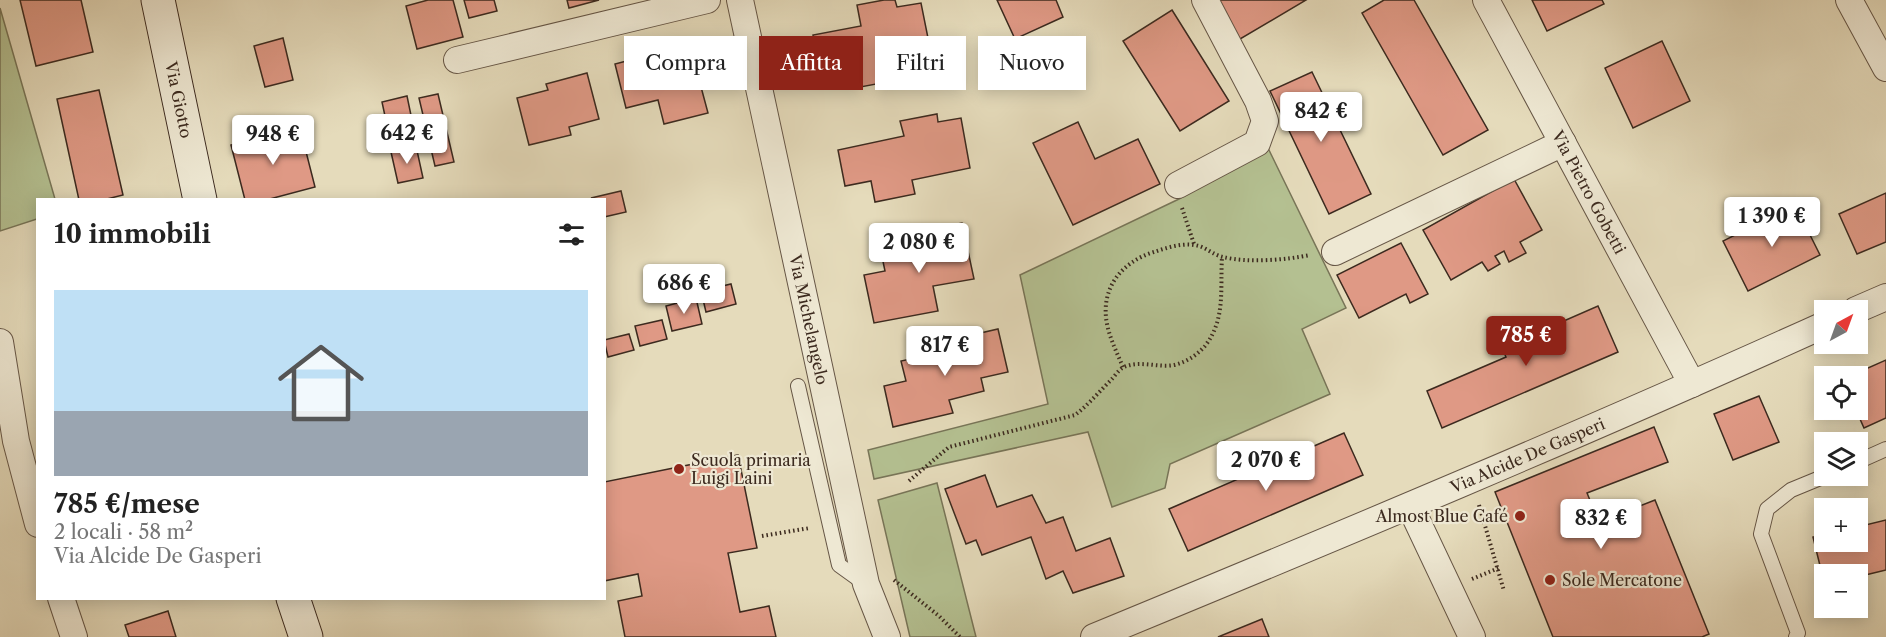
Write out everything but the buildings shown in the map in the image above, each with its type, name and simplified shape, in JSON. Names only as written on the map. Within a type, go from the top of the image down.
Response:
[{"type":"street","name":"Via Giotto","points":[[158,0],[200,198]]},
{"type":"street","points":[[457,60],[707,0]]},
{"type":"street","name":"Via Michelangelo","points":[[740,0],[876,579],[887,637]]},
{"type":"street","points":[[1178,185],[1257,143],[1265,121],[1258,101],[1204,0]]},
{"type":"street","name":"Via Pietro Gobetti","points":[[1486,0],[1692,384]]},
{"type":"street","points":[[1849,0],[1886,68]]},
{"type":"street","points":[[1335,252],[1563,143]]},
{"type":"street","points":[[1868,305],[1886,297]]},
{"type":"street","name":"Via Alcide De Gasperi","points":[[1094,637],[1410,506],[1814,329]]},
{"type":"street","points":[[0,342],[16,441],[36,516]]},
{"type":"street","points":[[1410,506],[1472,637]]},
{"type":"street","points":[[62,600],[74,637]]},
{"type":"street","points":[[294,600],[306,637]]},
{"type":"lane","points":[[798,386],[839,565],[876,579]]},
{"type":"lane","points":[[1868,457],[1886,449]]},
{"type":"lane","points":[[1796,637],[1798,633],[1761,534],[1767,509],[1791,490],[1814,481]]},
{"type":"path","points":[[1178,185],[1179,199],[1194,244]]},
{"type":"path","points":[[1123,367],[1107,325],[1105,311],[1110,286],[1130,263],[1145,255],[1194,244],[1222,257],[1273,259],[1335,252]]},
{"type":"path","points":[[909,481],[949,447],[1075,415],[1123,367],[1139,364],[1160,366],[1176,364],[1192,358],[1212,336],[1221,309],[1222,257]]},
{"type":"path","points":[[1483,518],[1504,591]]},
{"type":"path","points":[[762,536],[810,528]]},
{"type":"path","points":[[876,579],[939,616],[960,637]]},
{"type":"green space","points":[[0,8],[55,198],[36,198],[36,219],[0,231]]},
{"type":"green space","points":[[1268,148],[1346,308],[1302,329],[1330,394],[1170,464],[1165,488],[1112,507],[1088,432],[874,479],[868,450],[1048,404],[1020,275],[1179,199]]},
{"type":"green space","points":[[937,483],[976,637],[910,637],[878,500]]},
{"type":"place","name":"Scuola primaria Luigi Laini","points":[[679,469]]},
{"type":"place","name":"Almost Blue Café","points":[[1520,516]]},
{"type":"place","name":"Sole Mercatone","points":[[1550,580]]}]
